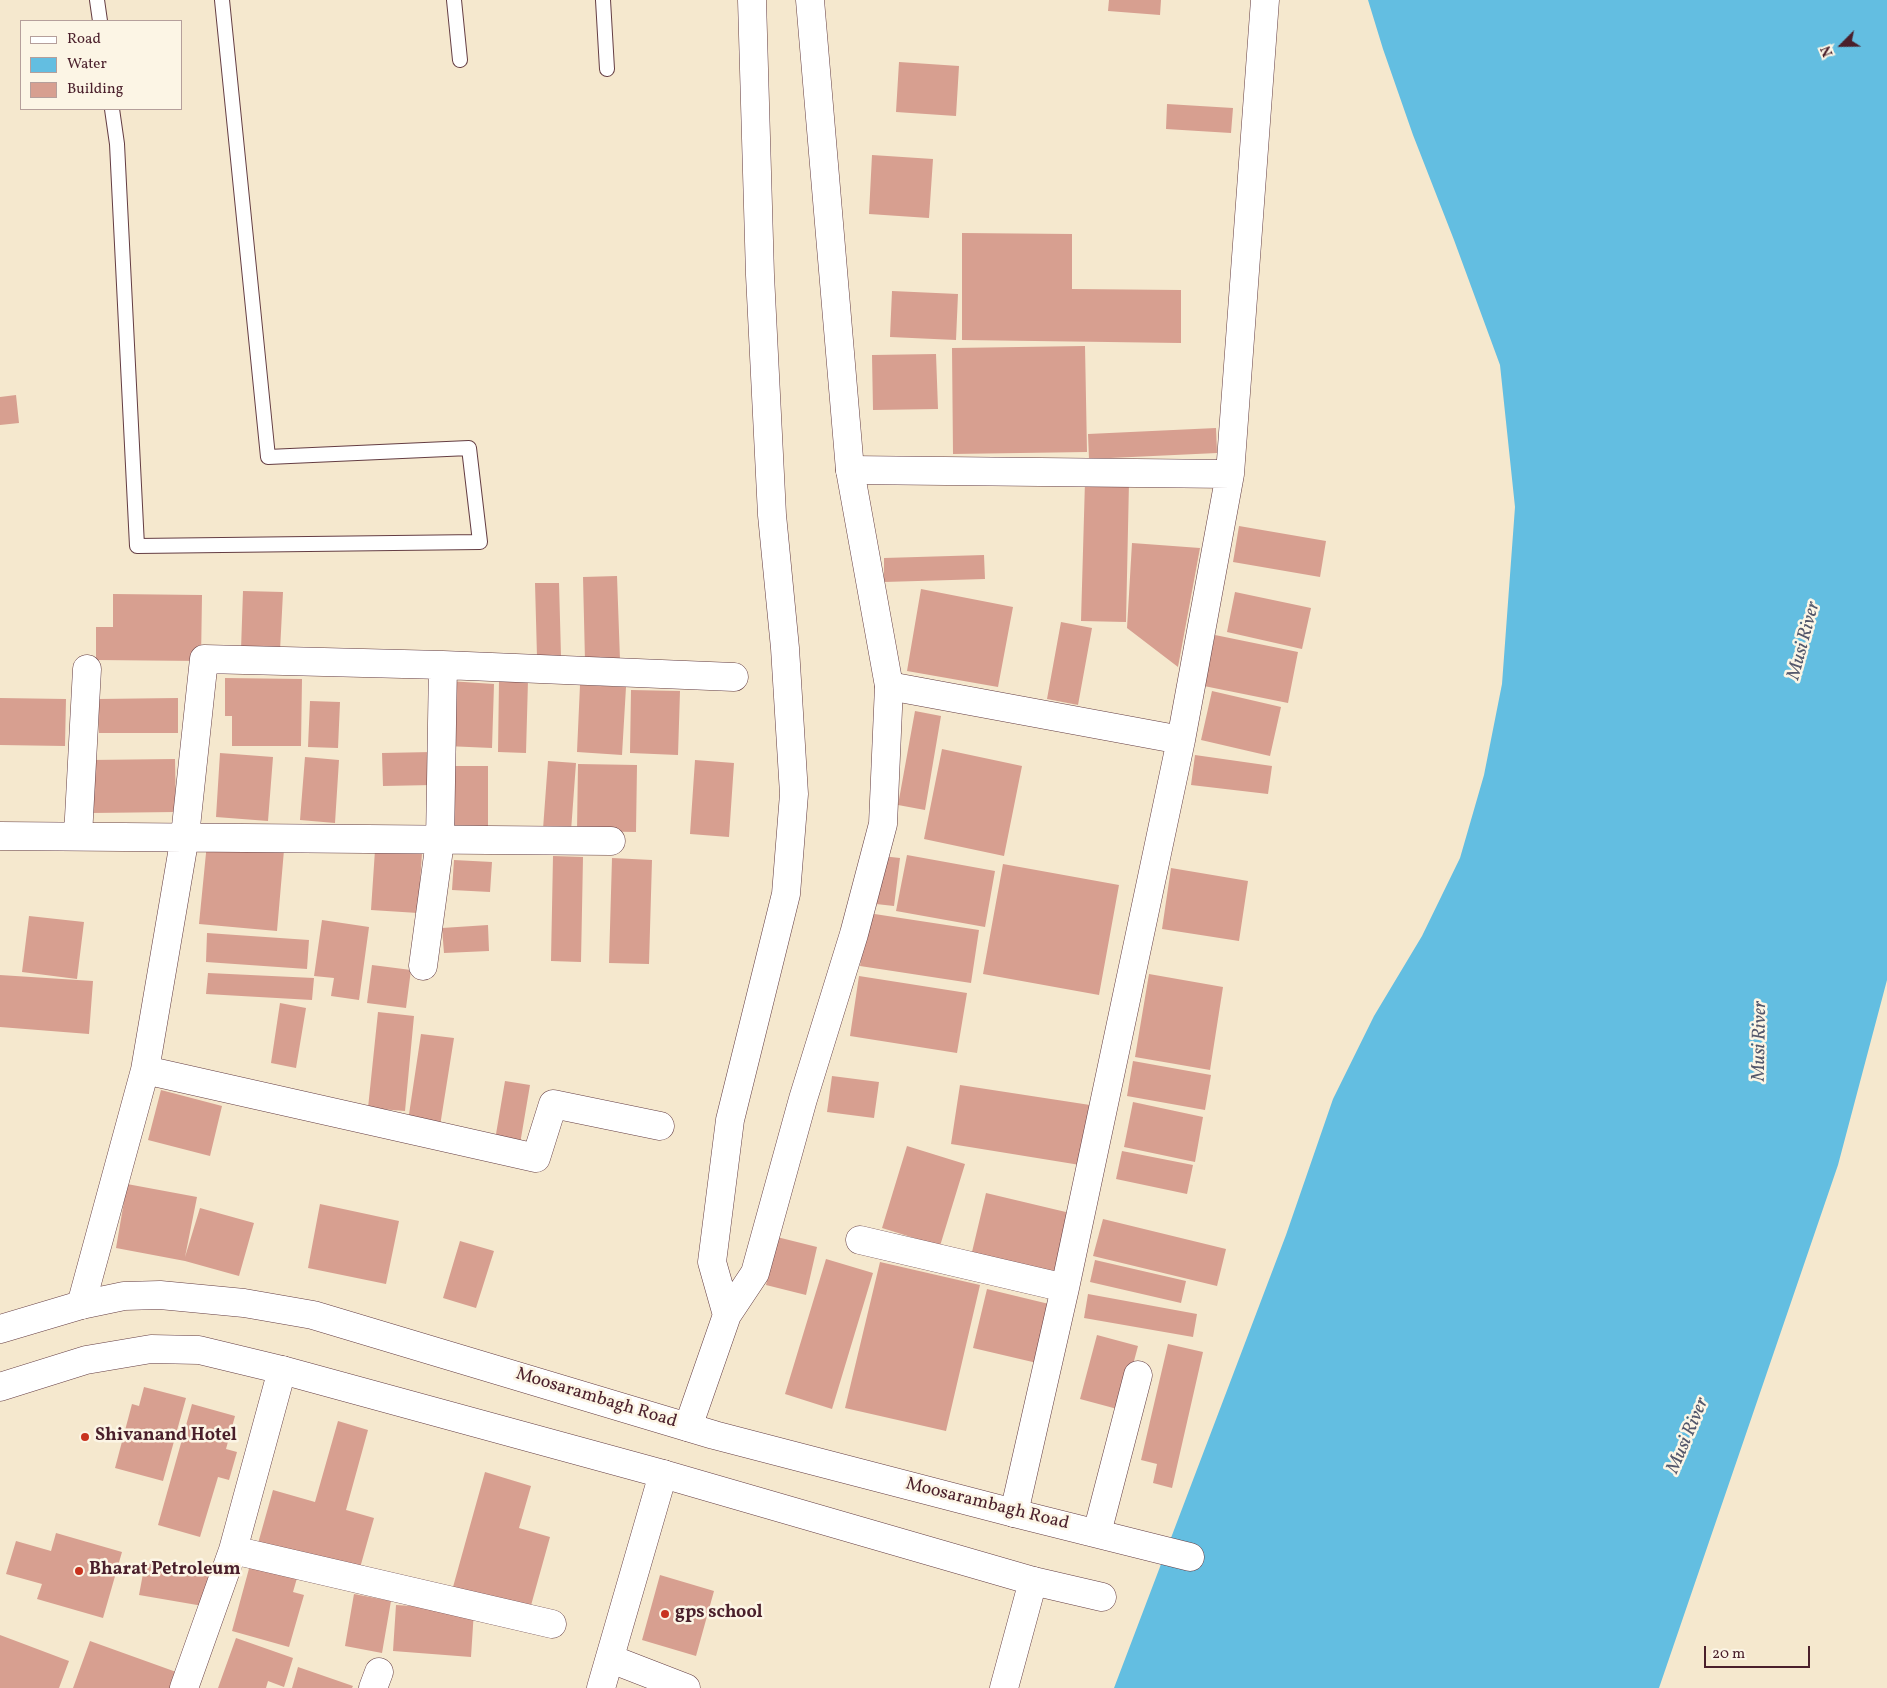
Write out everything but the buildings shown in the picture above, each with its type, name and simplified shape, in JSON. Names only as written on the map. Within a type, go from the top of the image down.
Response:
[{"type":"street","points":[[727,1315],[712,1262],[729,1130],[786,894],[794,794],[785,648],[772,515],[760,275],[752,0]]},
{"type":"street","points":[[688,1427],[727,1315],[755,1273],[803,1099],[854,934],[883,824],[889,686],[850,470],[810,0]]},
{"type":"street","points":[[1014,1513],[1065,1288],[1181,740],[1230,474],[1265,0]]},
{"type":"street","points":[[850,470],[1230,474]]},
{"type":"street","points":[[81,1305],[145,1070],[185,836],[204,659],[443,665],[734,677]]},
{"type":"street","points":[[423,966],[440,840],[443,665]]},
{"type":"street","points":[[78,836],[87,669]]},
{"type":"street","points":[[889,686],[1181,740]]},
{"type":"street","points":[[0,836],[611,840]]},
{"type":"street","points":[[145,1070],[536,1158],[553,1104],[660,1126]]},
{"type":"street","points":[[860,1240],[1065,1288]]},
{"type":"street","name":"Moosarambagh Road","points":[[0,1329],[81,1305],[124,1296],[160,1295],[244,1303],[313,1315],[688,1427],[1014,1513],[1190,1557]]},
{"type":"street","points":[[0,1386],[86,1360],[151,1349],[199,1350],[282,1370],[663,1474],[1033,1581],[1102,1597]]},
{"type":"street","points":[[184,1688],[233,1550],[282,1370]]},
{"type":"street","points":[[1097,1533],[1138,1375]]},
{"type":"street","points":[[601,1688],[611,1659],[663,1474]]},
{"type":"street","points":[[233,1550],[552,1624]]},
{"type":"street","points":[[1004,1688],[1033,1581]]},
{"type":"street","points":[[611,1659],[686,1688]]},
{"type":"lane","points":[[97,0],[100,20]]},
{"type":"lane","points":[[112,110],[117,144],[137,546],[480,542],[470,448],[268,457],[222,0]]},
{"type":"lane","points":[[454,0],[460,60]]},
{"type":"lane","points":[[602,0],[607,69]]},
{"type":"water","name":"Musi River","points":[[1368,0],[1887,0],[1887,980],[1838,1165],[1659,1688],[1114,1688],[1286,1235],[1333,1099],[1374,1016],[1422,936],[1460,858],[1484,775],[1502,684],[1515,507],[1500,365],[1413,135]]},
{"type":"place","name":"Shivanand Hotel","points":[[85,1437]]},
{"type":"place","name":"Bharat Petroleum","points":[[79,1571]]},
{"type":"place","name":"gps school","points":[[665,1614]]}]
